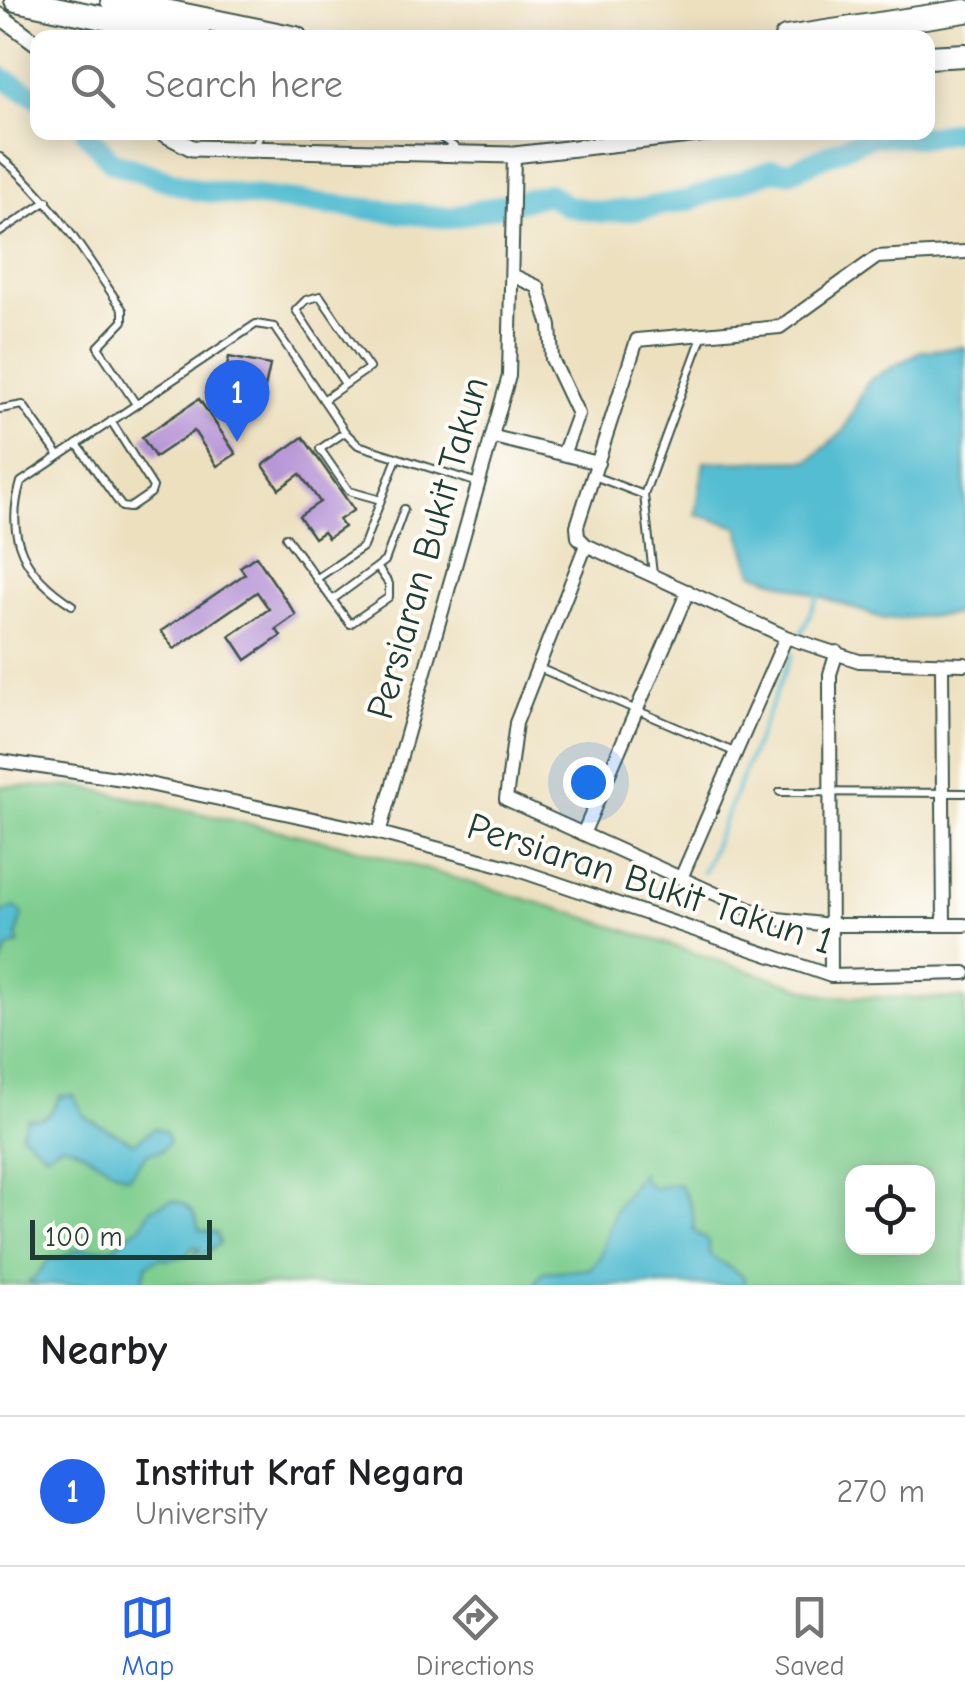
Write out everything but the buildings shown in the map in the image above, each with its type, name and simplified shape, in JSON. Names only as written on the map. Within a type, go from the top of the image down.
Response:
[{"type":"highway","points":[[16,0],[161,30]]},
{"type":"highway","points":[[112,0],[257,30]]},
{"type":"highway","points":[[839,30],[965,11]]},
{"type":"highway","points":[[935,57],[965,55]]},
{"type":"street","points":[[0,16],[30,38]]},
{"type":"street","points":[[176,140],[192,148],[252,151],[514,155],[646,140]]},
{"type":"street","name":"Persiaran Bukit Takun","points":[[379,833],[509,376],[514,155]]},
{"type":"street","points":[[965,252],[877,258],[780,327],[637,340],[577,526],[578,537],[586,545],[786,637],[859,661],[965,664]]},
{"type":"street","points":[[512,274],[538,286],[550,326],[552,358],[578,414],[564,452]]},
{"type":"street","points":[[494,437],[564,452],[596,470]]},
{"type":"street","points":[[586,545],[516,722],[506,800],[769,918],[830,925],[965,925]]},
{"type":"street","points":[[582,834],[688,591]]},
{"type":"street","points":[[681,878],[786,637]]},
{"type":"street","points":[[830,976],[830,674],[837,652]]},
{"type":"street","points":[[942,664],[944,925]]},
{"type":"street","name":"Persiaran Bukit Takun 1","points":[[0,761],[130,780],[379,833],[512,868],[830,976],[965,974]]},
{"type":"lane","points":[[252,151],[258,140]]},
{"type":"lane","points":[[444,140],[464,154]]},
{"type":"lane","points":[[0,158],[47,201],[124,310],[123,321],[98,348],[136,404]]},
{"type":"lane","points":[[0,232],[47,201]]},
{"type":"lane","points":[[323,400],[369,368],[320,296],[306,300],[296,310],[345,384]]},
{"type":"lane","points":[[72,605],[48,589],[26,565],[16,522],[21,482],[256,324],[274,327],[345,432],[358,445],[480,484]]},
{"type":"lane","points":[[653,575],[644,495],[704,334]]},
{"type":"lane","points":[[0,409],[23,405],[59,456]]},
{"type":"lane","points":[[77,444],[122,507],[129,508],[151,494],[153,487],[110,422]]},
{"type":"lane","points":[[345,432],[320,449],[349,491],[381,500]]},
{"type":"lane","points":[[316,579],[363,547],[397,458]]},
{"type":"lane","points":[[596,470],[644,495]]},
{"type":"lane","points":[[332,600],[385,561],[404,508]]},
{"type":"lane","points":[[286,537],[350,624],[389,598],[388,584],[377,567]]},
{"type":"lane","points":[[538,668],[736,752]]},
{"type":"lane","points":[[780,792],[965,793]]},
{"type":"green space","points":[[0,786],[82,787],[344,845],[569,912],[827,996],[965,999],[965,1285],[0,1285]]},
{"type":"water","points":[[965,347],[965,614],[884,619],[753,573],[738,527],[696,514],[704,462],[810,460],[843,432],[868,381],[921,351]]},
{"type":"water","points":[[15,907],[23,914],[17,935],[19,944],[8,948],[0,967],[0,914]]},
{"type":"water","points":[[60,1096],[74,1096],[85,1117],[134,1143],[155,1128],[165,1132],[169,1142],[161,1151],[148,1153],[128,1177],[62,1144],[46,1154],[21,1133],[27,1118],[48,1115]]},
{"type":"water","points":[[641,1173],[643,1180],[654,1188],[679,1184],[690,1206],[693,1230],[708,1241],[710,1255],[744,1277],[744,1285],[533,1285],[543,1272],[589,1269],[599,1259],[616,1208]]},
{"type":"water","points":[[172,1200],[191,1210],[199,1230],[217,1233],[220,1243],[204,1254],[194,1254],[200,1248],[193,1246],[186,1256],[166,1260],[162,1257],[147,1265],[141,1285],[33,1285],[29,1281],[50,1258],[58,1259],[79,1249],[113,1248],[142,1225],[152,1208]]},
{"type":"waterway","points":[[0,77],[30,93]]},
{"type":"waterway","points":[[935,135],[965,130]]},
{"type":"waterway","points":[[93,140],[112,162],[196,190],[450,218],[548,194],[567,206],[601,212],[689,200],[773,170],[789,172],[862,140]]},
{"type":"waterway","points":[[801,634],[819,593]]},
{"type":"waterway","points":[[703,873],[792,654]]},
{"type":"place","name":"Institut Kraf Negara","points":[[237,442]]}]
